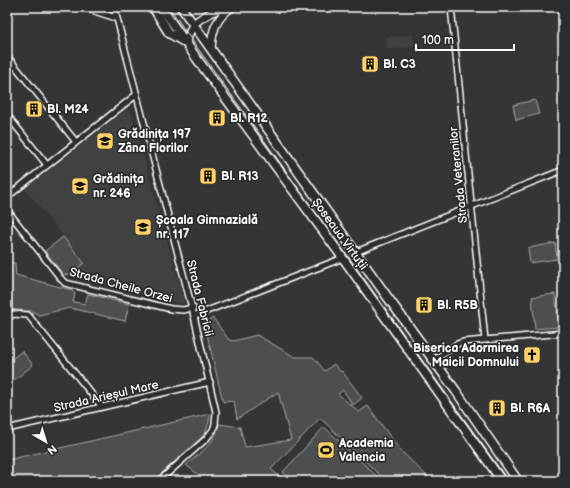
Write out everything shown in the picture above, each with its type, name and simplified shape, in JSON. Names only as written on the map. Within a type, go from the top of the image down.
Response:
[{"type":"main road","name":"Șoseaua Virtuții","points":[[153,7],[169,32],[186,43],[343,258],[502,481]]},
{"type":"main road","points":[[161,7],[186,43]]},
{"type":"main road","name":"Șoseaua Virtuții","points":[[181,7],[434,360],[518,481]]},
{"type":"main road","points":[[186,43],[188,35],[194,25],[211,13],[223,7]]},
{"type":"main road","points":[[211,49],[213,33],[217,23],[232,7]]},
{"type":"street","points":[[82,7],[116,18]]},
{"type":"street","name":"Strada Fabricii","points":[[114,7],[192,308],[216,412],[213,430],[202,443],[159,481]]},
{"type":"street","name":"Strada Veteranilor","points":[[451,7],[485,340]]},
{"type":"street","points":[[7,56],[76,142]]},
{"type":"street","points":[[7,197],[136,95]]},
{"type":"street","points":[[7,115],[48,165]]},
{"type":"street","points":[[356,252],[563,170]]},
{"type":"street","name":"Strada Cheile Orzei","points":[[7,210],[62,280],[66,283],[171,309],[183,310],[192,308]]},
{"type":"street","points":[[194,316],[343,258]]},
{"type":"street","points":[[7,319],[13,314],[28,315],[102,407]]},
{"type":"street","points":[[434,360],[460,343],[563,333]]},
{"type":"street","name":"Strada Arieșul Mare","points":[[8,428],[210,382]]},
{"type":"shaded area","points":[[413,35],[414,47],[387,49],[386,37]]},
{"type":"shaded area","points":[[535,100],[539,114],[516,120],[513,105]]},
{"type":"shaded area","points":[[127,109],[131,112],[185,304],[63,274],[45,251],[63,236],[25,189]]},
{"type":"shaded area","points":[[63,237],[84,263],[69,275],[63,274],[45,251]]},
{"type":"shaded area","points":[[555,243],[557,259],[530,263],[528,248]]},
{"type":"shaded area","points":[[7,262],[15,263],[16,275],[71,290],[75,294],[73,302],[85,304],[88,294],[129,304],[125,321],[70,308],[39,315],[32,311],[7,310]]},
{"type":"shaded area","points":[[555,294],[559,327],[535,329],[532,297]]},
{"type":"shaded area","points":[[213,318],[229,340],[233,341],[257,335],[295,357],[313,357],[325,371],[334,364],[341,372],[342,371],[362,398],[353,405],[343,390],[338,394],[359,412],[368,406],[400,450],[432,481],[386,481],[320,418],[271,469],[284,481],[206,481],[186,465],[202,452],[211,442],[215,437],[219,424],[240,427],[245,447],[291,440],[278,392],[237,419],[234,401],[223,402],[204,322]]},
{"type":"shaded area","points":[[22,351],[33,365],[7,386],[7,363]]},
{"type":"shaded area","points":[[210,414],[205,433],[201,438],[153,481],[7,481],[7,460]]},
{"type":"shaded area","name":"Academia Valencia","points":[[324,427],[382,481],[292,481],[283,472]]},
{"type":"tram line","points":[[169,7],[507,481]]},
{"type":"place","name":"Bl. C3","points":[[370,64]]},
{"type":"place","name":"Bl. M24","points":[[34,109]]},
{"type":"place","name":"Bl. R12","points":[[217,118]]},
{"type":"place","name":"Grădinița 197 Zâna Florilor","points":[[105,141]]},
{"type":"place","name":"Bl. R13","points":[[208,176]]},
{"type":"place","name":"Grădinița nr. 246","points":[[80,186]]},
{"type":"place","name":"Școala Gimnazială nr. 117","points":[[143,227]]},
{"type":"place","name":"Bl. R5B","points":[[424,305]]},
{"type":"place","name":"Biserica Adormirea Maicii Domnului","points":[[532,355]]},
{"type":"place","name":"Bl. R6A","points":[[497,408]]},
{"type":"place","name":"Academia Valencia","points":[[326,450]]}]
